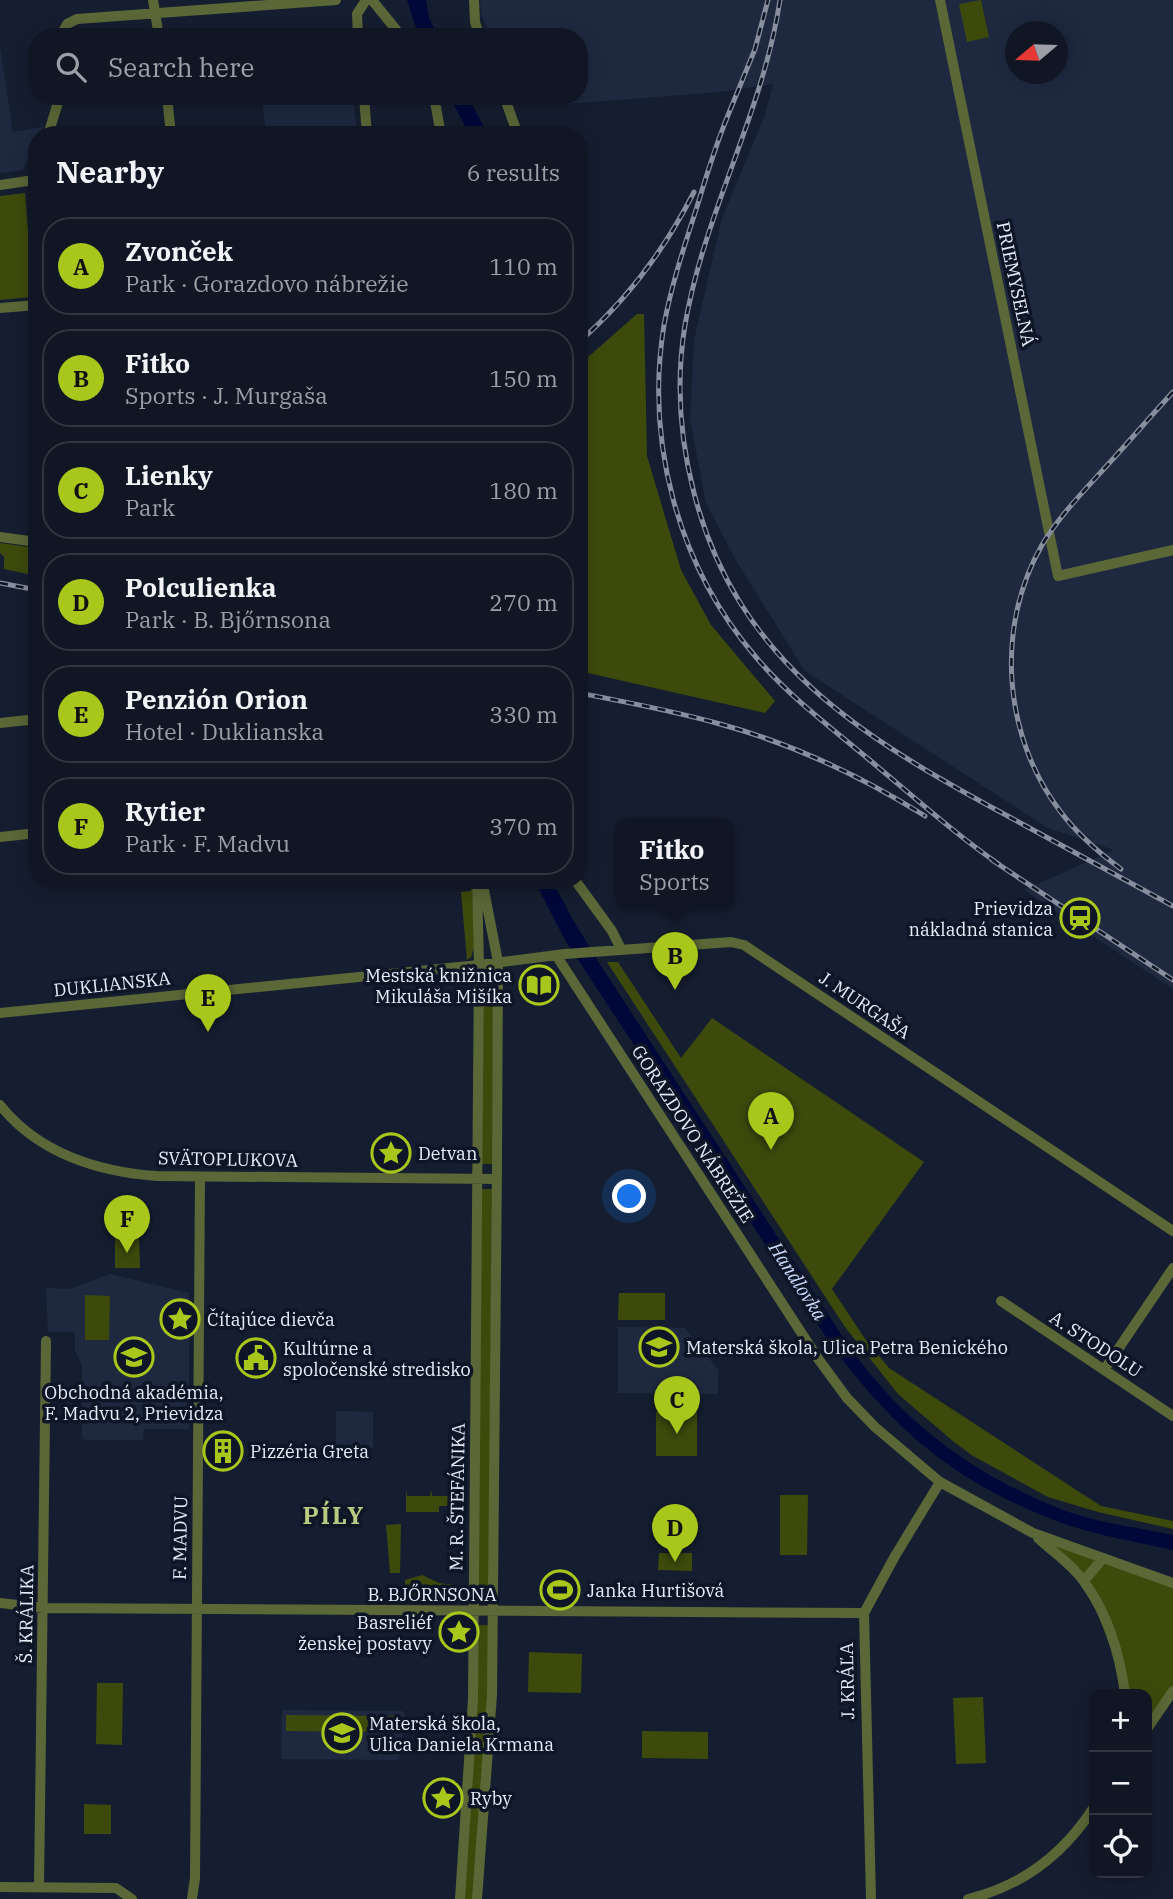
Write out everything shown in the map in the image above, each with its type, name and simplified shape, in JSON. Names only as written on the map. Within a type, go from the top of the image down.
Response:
[{"type":"street","points":[[153,0],[158,28]]},
{"type":"street","points":[[67,28],[77,19],[336,0]]},
{"type":"street","points":[[358,28],[357,13],[366,0]]},
{"type":"street","points":[[372,0],[395,28]]},
{"type":"street","points":[[474,0],[477,28]]},
{"type":"street","name":"PRIEMYSELNÁ","points":[[940,0],[1058,576],[1173,550]]},
{"type":"street","points":[[51,126],[57,105]]},
{"type":"street","points":[[168,105],[170,126]]},
{"type":"street","points":[[365,105],[366,126]]},
{"type":"street","points":[[436,105],[439,126]]},
{"type":"street","points":[[507,105],[514,126]]},
{"type":"street","points":[[0,185],[28,178]]},
{"type":"street","points":[[0,308],[28,306]]},
{"type":"street","points":[[0,537],[28,541]]},
{"type":"street","points":[[0,723],[28,720]]},
{"type":"street","points":[[0,837],[28,834]]},
{"type":"street","name":"M. R. ŠTEFÁNIKA","points":[[460,1899],[473,1699],[480,889]]},
{"type":"street","name":"M. R. ŠTEFÁNIKA","points":[[477,1899],[492,1695],[494,1611],[498,962],[482,889]]},
{"type":"street","points":[[582,889],[612,931],[621,949]]},
{"type":"street","name":"J. MURGAŠA","points":[[498,962],[718,942],[744,945],[1173,1231]]},
{"type":"street","name":"GORAZDOVO NÁBREŽIE","points":[[561,955],[819,1360],[847,1398],[875,1427],[940,1482],[1034,1533],[1173,1583]]},
{"type":"street","points":[[479,965],[498,962]]},
{"type":"street","name":"DUKLIANSKA","points":[[0,1013],[479,965]]},
{"type":"street","name":"SVÄTOPLUKOVA","points":[[0,1105],[24,1129],[48,1146],[85,1163],[127,1174],[477,1179]]},
{"type":"street","name":"F. MADVU","points":[[192,1899],[195,1878],[200,1177]]},
{"type":"street","points":[[477,1179],[496,1180]]},
{"type":"street","points":[[1104,1370],[1173,1268]]},
{"type":"street","name":"A. STODOLU","points":[[1001,1301],[1173,1416]]},
{"type":"street","name":"Š. KRÁLIKA","points":[[39,1887],[46,1341]]},
{"type":"street","name":"J. KRÁĽA","points":[[871,1899],[864,1614],[940,1482]]},
{"type":"street","points":[[1034,1533],[1084,1581],[1105,1619],[1116,1648],[1124,1689]]},
{"type":"street","points":[[1084,1581],[1103,1558]]},
{"type":"street","name":"B. BJŐRNSONA","points":[[0,1603],[44,1608],[196,1610],[864,1614]]},
{"type":"street","points":[[1152,1722],[1173,1691]]},
{"type":"street","points":[[968,1899],[992,1892],[1026,1876],[1056,1854],[1079,1830],[1089,1815]]},
{"type":"street","points":[[0,1887],[116,1888],[132,1899]]},
{"type":"shaded area","points":[[480,0],[1173,0],[1173,989],[1024,890],[1114,850],[1048,828],[805,671],[734,557],[706,503],[690,419],[694,340],[722,218],[765,115],[773,84],[719,92],[588,102],[588,28],[486,28],[481,14]]},
{"type":"shaded area","points":[[0,47],[13,132],[28,130],[28,159],[23,170],[0,173]]},
{"type":"shaded area","points":[[263,105],[354,105],[356,126],[265,126]]},
{"type":"shaded area","name":"Obchodná akadémia, F. Madvu 2, Prievidza","points":[[110,1274],[189,1293],[189,1429],[144,1429],[143,1440],[85,1440],[82,1437],[82,1365],[75,1350],[75,1332],[48,1332],[46,1288],[70,1289]]},
{"type":"shaded area","name":"Materská škola, Ulica Petra Benického","points":[[618,1327],[685,1328],[718,1370],[718,1394],[678,1398],[658,1396],[657,1393],[618,1393]]},
{"type":"shaded area","points":[[336,1411],[373,1412],[373,1448],[336,1447]]},
{"type":"shaded area","name":"Materská škola, Ulica Daniela Krmana","points":[[282,1710],[402,1711],[405,1715],[399,1760],[281,1759]]},
{"type":"green space","points":[[981,0],[989,37],[967,42],[959,4]]},
{"type":"green space","points":[[25,193],[28,297],[0,300],[0,196]]},
{"type":"green space","points":[[637,314],[644,314],[647,456],[681,570],[711,625],[775,701],[765,713],[588,673],[588,357]]},
{"type":"green space","points":[[0,543],[28,547],[28,574],[4,569],[4,557],[0,553]]},
{"type":"green space","points":[[472,889],[474,948],[467,960],[461,892]]},
{"type":"green space","points":[[607,962],[618,962],[681,1058],[712,1018],[924,1162],[832,1289],[865,1339],[889,1368],[1101,1506],[1173,1521],[1173,1529],[1098,1512],[1048,1497],[973,1456],[898,1394],[845,1327]]},
{"type":"green space","points":[[483,981],[494,981],[492,1164],[481,1164]]},
{"type":"green space","points":[[481,1189],[492,1189],[489,1599],[478,1599]]},
{"type":"green space","points":[[115,1237],[139,1237],[140,1268],[115,1268]]},
{"type":"green space","points":[[619,1293],[665,1293],[665,1320],[618,1320]]},
{"type":"green space","points":[[85,1295],[110,1296],[109,1340],[85,1340]]},
{"type":"green space","points":[[656,1412],[697,1412],[697,1456],[656,1456]]},
{"type":"green space","points":[[406,1489],[407,1496],[430,1496],[431,1489],[432,1496],[454,1496],[454,1489],[458,1489],[450,1506],[439,1506],[439,1512],[406,1512]]},
{"type":"green space","points":[[780,1495],[808,1495],[807,1555],[780,1555]]},
{"type":"green space","points":[[401,1524],[400,1573],[390,1573],[386,1525]]},
{"type":"green space","points":[[1032,1532],[1173,1584],[1173,1689],[1152,1719],[1152,1689],[1122,1689],[1122,1677],[1085,1581]]},
{"type":"green space","points":[[659,1553],[692,1553],[692,1571],[658,1570]]},
{"type":"green space","points":[[422,1575],[439,1583],[454,1585],[454,1601],[405,1601],[405,1580]]},
{"type":"green space","points":[[478,1625],[489,1625],[488,1696],[473,1899],[464,1899],[477,1696]]},
{"type":"green space","points":[[529,1652],[582,1654],[581,1693],[528,1692]]},
{"type":"green space","points":[[97,1683],[123,1683],[122,1745],[96,1744]]},
{"type":"green space","points":[[983,1697],[986,1763],[956,1764],[953,1698]]},
{"type":"green space","points":[[286,1715],[398,1716],[397,1732],[286,1731]]},
{"type":"green space","points":[[642,1731],[708,1732],[708,1759],[642,1758]]},
{"type":"green space","points":[[84,1804],[111,1805],[111,1834],[84,1834]]},
{"type":"water","points":[[407,0],[426,0],[434,28],[416,28]]},
{"type":"water","points":[[454,105],[473,105],[483,126],[465,126]]},
{"type":"water","name":"Handlovka","points":[[539,889],[557,889],[603,969],[852,1351],[886,1392],[922,1427],[964,1458],[1008,1485],[1082,1516],[1173,1535],[1173,1550],[1079,1528],[1014,1503],[952,1467],[899,1424],[851,1371],[828,1340],[565,940]]},
{"type":"railway","points":[[724,125],[755,49],[768,0]]},
{"type":"railway","points":[[780,0],[761,83],[705,243],[682,346],[680,388],[685,452],[694,493],[714,552],[740,603],[773,648],[812,688],[854,723],[951,785],[1173,906]]},
{"type":"railway","points":[[727,118],[674,283],[664,325],[659,369],[659,413],[664,457],[687,543],[728,621],[768,671],[796,699],[951,828],[1000,865]]},
{"type":"railway","points":[[588,334],[644,273],[671,234],[694,192]]},
{"type":"railway","points":[[1121,869],[1073,827],[1041,781],[1027,749],[1017,715],[1012,681],[1012,645],[1017,611],[1027,577],[1048,535],[1078,497],[1173,392]]},
{"type":"railway","points":[[0,583],[28,588]]},
{"type":"railway","points":[[588,695],[685,715],[774,741],[851,775],[925,816]]},
{"type":"railway","points":[[992,860],[1173,980]]},
{"type":"place","name":"Prievidza nákladná stanica","points":[[1080,918]]},
{"type":"place","name":"Mestská knižnica Mikuláša Mišíka","points":[[539,985]]},
{"type":"place","name":"Fitko","points":[[675,990]]},
{"type":"place","name":"Penzión Orion","points":[[208,1032]]},
{"type":"place","name":"Zvonček","points":[[771,1150]]},
{"type":"place","name":"Detvan","points":[[391,1153]]},
{"type":"place","name":"Rytier","points":[[127,1253]]},
{"type":"place","name":"Čítajúce dievča","points":[[180,1319]]},
{"type":"place","name":"Materská škola, Ulica Petra Benického","points":[[659,1347]]},
{"type":"place","name":"Obchodná akadémia, F. Madvu 2, Prievidza","points":[[134,1357]]},
{"type":"place","name":"Kultúrne a spoločenské stredisko","points":[[256,1358]]},
{"type":"place","name":"Lienky","points":[[677,1434]]},
{"type":"place","name":"Pizzéria Greta","points":[[223,1451]]},
{"type":"place","name":"Polculienka","points":[[675,1562]]},
{"type":"place","name":"Janka Hurtišová","points":[[560,1590]]},
{"type":"place","name":"Basreliéf ženskej postavy","points":[[459,1632]]},
{"type":"place","name":"Materská škola, Ulica Daniela Krmana","points":[[342,1733]]},
{"type":"place","name":"Ryby","points":[[443,1798]]},
{"type":"district","name":"PÍLY","points":[[334,1515]]}]
